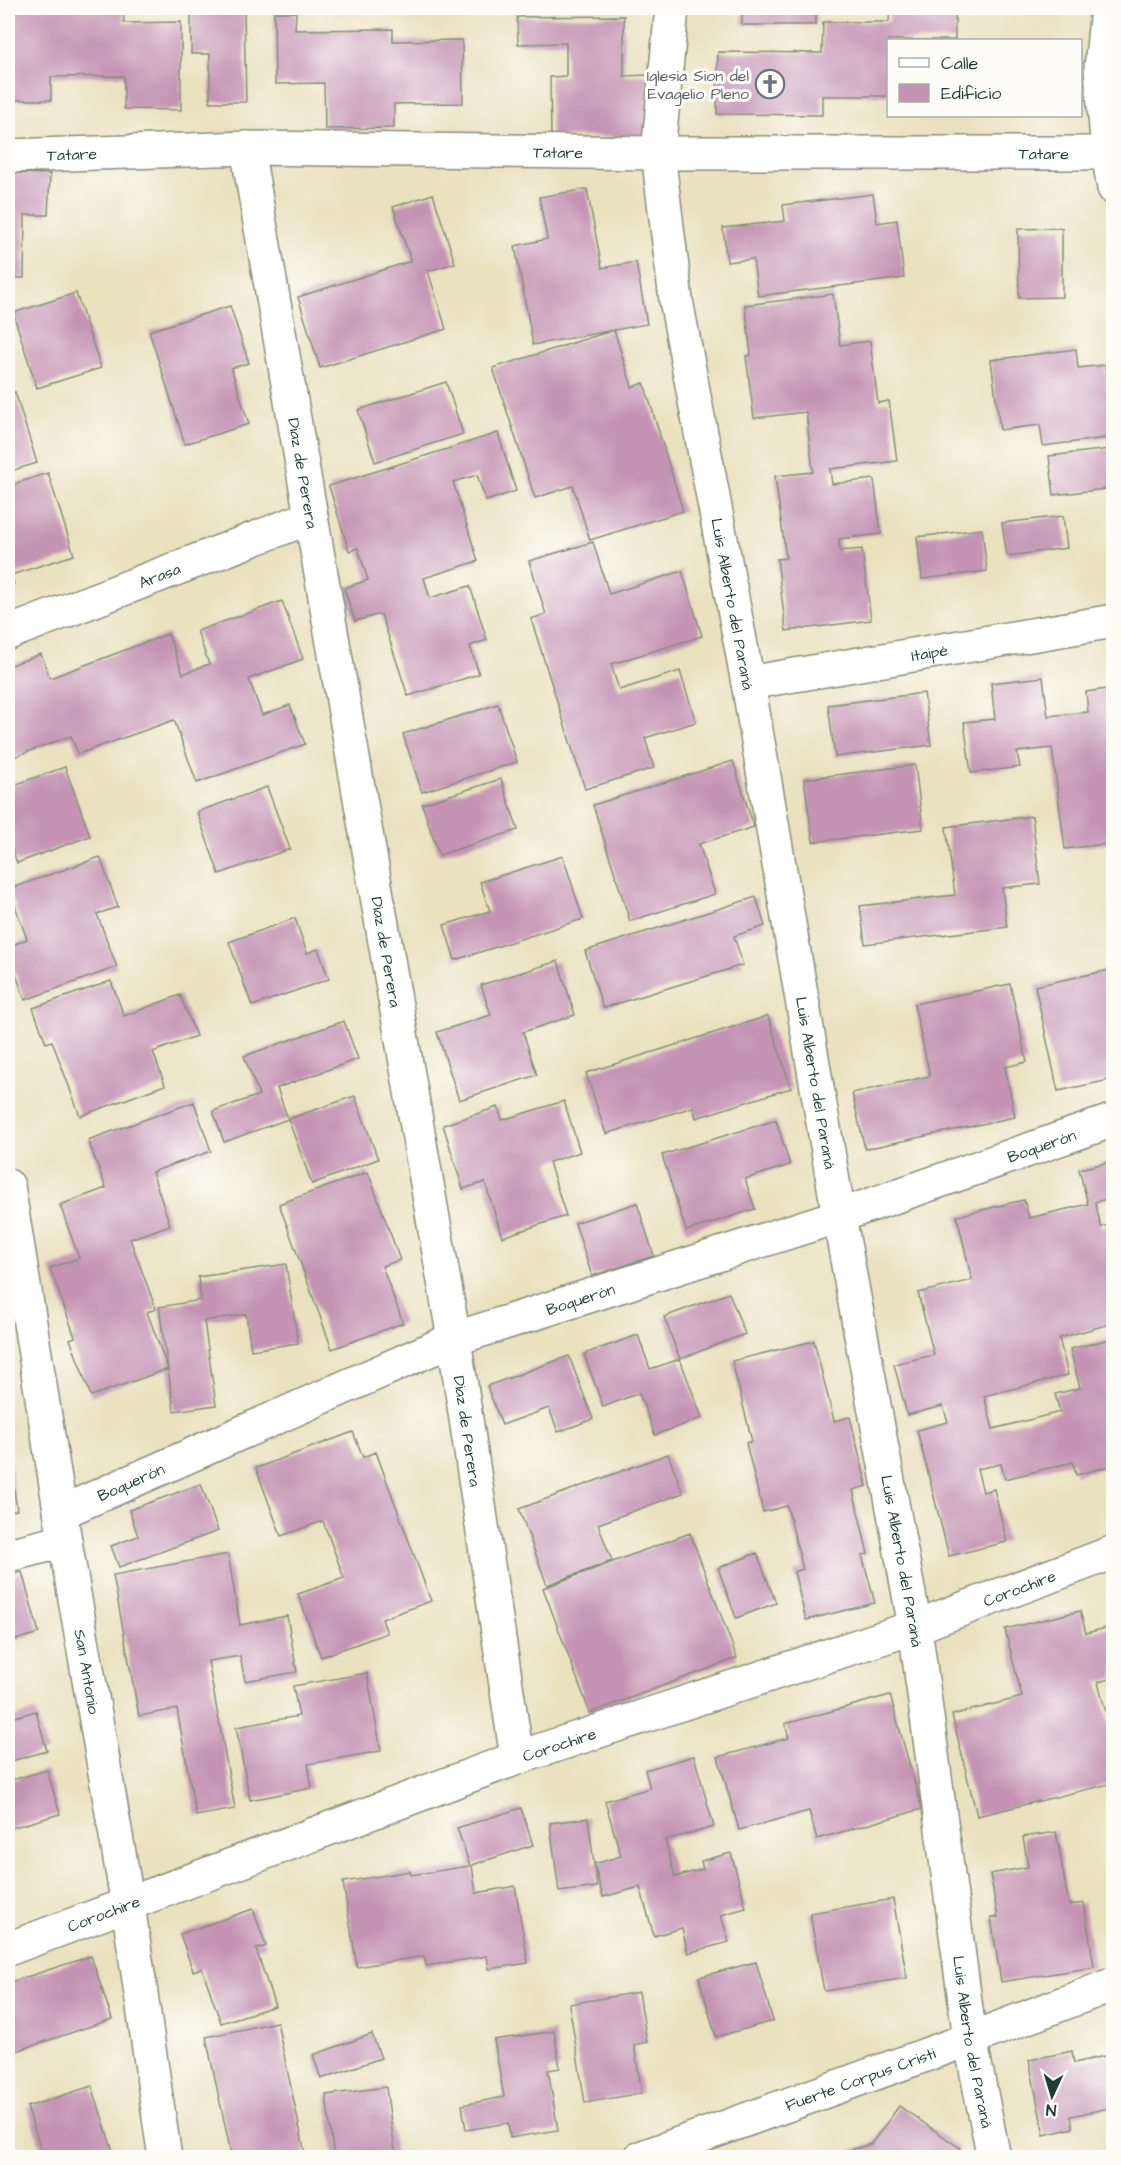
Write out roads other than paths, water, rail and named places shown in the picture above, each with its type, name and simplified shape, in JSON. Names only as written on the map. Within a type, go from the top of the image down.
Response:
[{"type":"street","name":"Luis Alberto del Paraná","points":[[672,8],[658,153],[676,300],[748,683],[840,1216],[915,1627],[970,2038],[994,2157]]},
{"type":"street","points":[[1107,8],[1101,68],[1113,188]]},
{"type":"street","name":"Tatare","points":[[8,156],[247,148],[658,153],[1108,153]]},
{"type":"street","name":"Diaz de Perera","points":[[247,148],[454,1339],[516,1758]]},
{"type":"street","name":"Arasa","points":[[8,633],[311,517]]},
{"type":"street","name":"Itaipé","points":[[748,683],[1113,621]]},
{"type":"street","name":"Boquerón","points":[[8,1555],[63,1526],[454,1339],[840,1216],[1113,1120]]},
{"type":"street","name":"San Antonio","points":[[8,1186],[128,1905],[165,2157]]},
{"type":"street","name":"Corochire","points":[[8,1949],[516,1758],[915,1627],[1113,1552]]},
{"type":"street","name":"Fuerte Corpus Cristi","points":[[640,2157],[1113,1984]]},
{"type":"place","name":"Iglesia Sion del Evagelio Pleno","points":[[770,84]]}]
